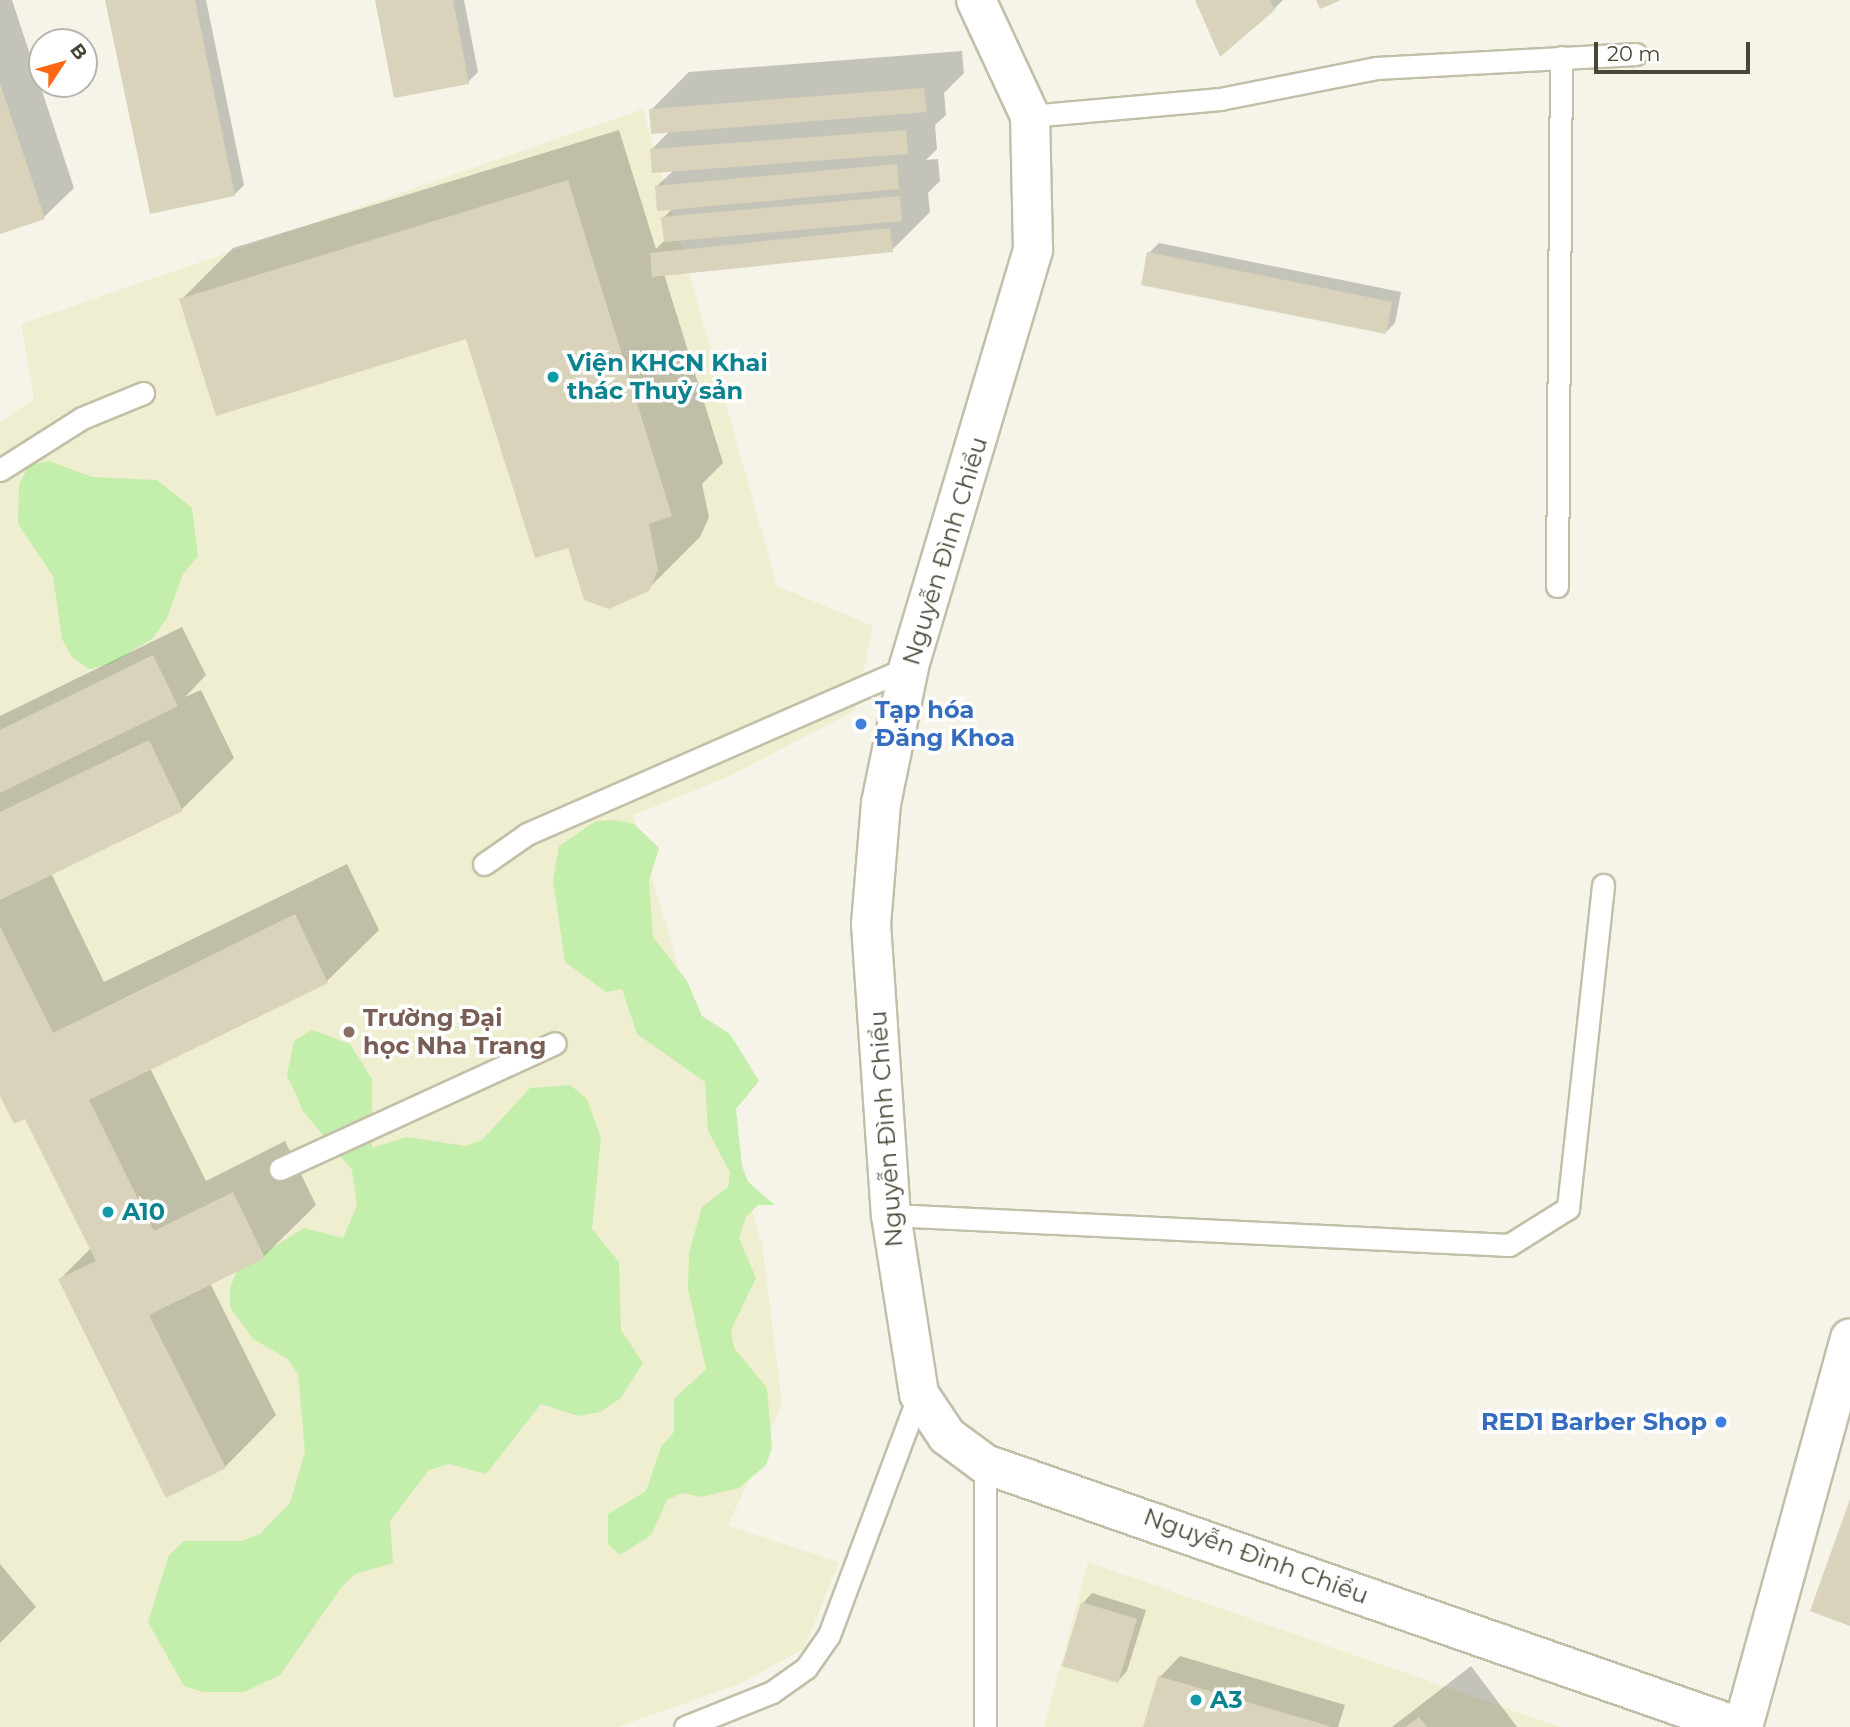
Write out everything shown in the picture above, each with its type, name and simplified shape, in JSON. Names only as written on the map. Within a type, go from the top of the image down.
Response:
[{"type":"street","name":"Nguyễn Đình Chiểu","points":[[976,0],[1030,116],[1032,250],[909,667],[881,803],[871,924],[891,1215],[919,1394],[947,1436],[985,1464],[1741,1727]]},
{"type":"street","points":[[1741,1727],[1844,1378],[1850,1338]]},
{"type":"lane","points":[[1030,116],[1220,99],[1377,68],[1636,54]]},
{"type":"lane","points":[[1556,586],[1560,57]]},
{"type":"lane","points":[[0,470],[82,418],[143,393]]},
{"type":"lane","points":[[484,864],[527,834],[909,667]]},
{"type":"lane","points":[[891,1215],[1509,1245],[1568,1208],[1603,885]]},
{"type":"lane","points":[[280,1169],[555,1043]]},
{"type":"lane","points":[[685,1727],[772,1692],[806,1668],[829,1635],[919,1394]]},
{"type":"lane","points":[[985,1464],[985,1727]]},
{"type":"shaded area","name":"Trường Đại học Nha Trang","points":[[643,109],[777,586],[873,626],[855,711],[723,779],[633,815],[763,1248],[782,1405],[728,1526],[839,1562],[804,1649],[737,1685],[617,1727],[0,1727],[0,422],[34,399],[21,324]]},
{"type":"shaded area","points":[[1088,1562],[1560,1727],[1044,1727]]},
{"type":"green space","points":[[49,461],[92,477],[157,480],[192,508],[198,556],[183,574],[167,618],[152,639],[111,664],[89,669],[72,657],[62,639],[53,576],[18,524],[19,485],[29,465]]},
{"type":"green space","points":[[615,820],[634,824],[659,848],[649,881],[653,937],[687,981],[702,1016],[730,1034],[759,1081],[736,1109],[742,1166],[748,1182],[775,1205],[758,1205],[746,1217],[739,1238],[756,1278],[731,1330],[734,1348],[767,1388],[772,1448],[766,1465],[739,1488],[701,1497],[682,1493],[667,1500],[651,1535],[620,1555],[608,1544],[608,1514],[646,1491],[661,1447],[674,1432],[674,1399],[706,1369],[688,1289],[689,1253],[702,1207],[728,1187],[730,1172],[708,1131],[705,1082],[637,1034],[622,989],[606,992],[565,962],[553,881],[559,846],[596,821]]},
{"type":"green space","points":[[312,1030],[350,1044],[372,1079],[372,1148],[407,1137],[465,1146],[482,1140],[530,1088],[570,1085],[587,1099],[601,1138],[592,1229],[619,1262],[621,1330],[643,1363],[621,1398],[600,1412],[578,1416],[541,1404],[486,1474],[449,1464],[429,1470],[390,1521],[393,1563],[355,1574],[341,1588],[280,1675],[244,1692],[203,1692],[184,1686],[148,1622],[169,1555],[184,1541],[241,1541],[260,1534],[290,1503],[305,1452],[298,1374],[288,1359],[253,1339],[230,1307],[230,1288],[238,1269],[304,1228],[343,1238],[357,1205],[352,1170],[303,1111],[287,1075],[294,1041]]},
{"type":"building","points":[[105,0],[195,0],[235,196],[150,214]]},
{"type":"building","points":[[375,0],[453,0],[469,84],[394,98]]},
{"type":"building","points":[[1195,0],[1270,0],[1275,10],[1220,57]]},
{"type":"building","points":[[1316,0],[1341,0],[1320,9]]},
{"type":"building","points":[[0,83],[45,219],[0,234]]},
{"type":"building","points":[[924,88],[927,112],[651,134],[649,109]]},
{"type":"building","points":[[906,130],[908,154],[652,173],[650,149]]},
{"type":"building","points":[[897,164],[899,189],[657,211],[655,186]]},
{"type":"building","name":"Viện KHCN Khai thác Thuỷ sản","points":[[568,180],[672,516],[649,524],[658,570],[649,591],[609,609],[584,600],[568,548],[535,558],[466,339],[216,416],[179,299]]},
{"type":"building","points":[[900,196],[902,221],[664,242],[661,217]]},
{"type":"building","points":[[890,228],[893,252],[652,277],[650,253]]},
{"type":"building","points":[[1147,252],[1392,302],[1386,334],[1141,285]]},
{"type":"building","points":[[153,655],[178,706],[0,793],[0,730]]},
{"type":"building","points":[[149,740],[183,811],[0,900],[0,812]]},
{"type":"building","name":"A10","points":[[295,914],[328,983],[89,1100],[154,1231],[233,1192],[265,1258],[149,1315],[226,1468],[166,1498],[58,1279],[96,1261],[25,1119],[14,1124],[0,1096],[0,926],[53,1033]]},
{"type":"building","points":[[1850,1499],[1850,1626],[1810,1611]]},
{"type":"building","points":[[1081,1602],[1137,1619],[1118,1683],[1062,1666]]},
{"type":"building","name":"A3","points":[[1158,1676],[1329,1726],[1329,1727],[1143,1727]]},
{"type":"building","points":[[1419,1717],[1427,1727],[1405,1727]]},
{"type":"place","name":"Viện KHCN Khai thác Thuỷ sản","points":[[553,377]]},
{"type":"place","name":"Tạp hóa Đăng Khoa","points":[[861,724]]},
{"type":"place","name":"Trường Đại học Nha Trang","points":[[349,1032]]},
{"type":"place","name":"A10","points":[[108,1212]]},
{"type":"place","name":"RED1 Barber Shop","points":[[1721,1422]]},
{"type":"place","name":"A3","points":[[1196,1700]]}]
